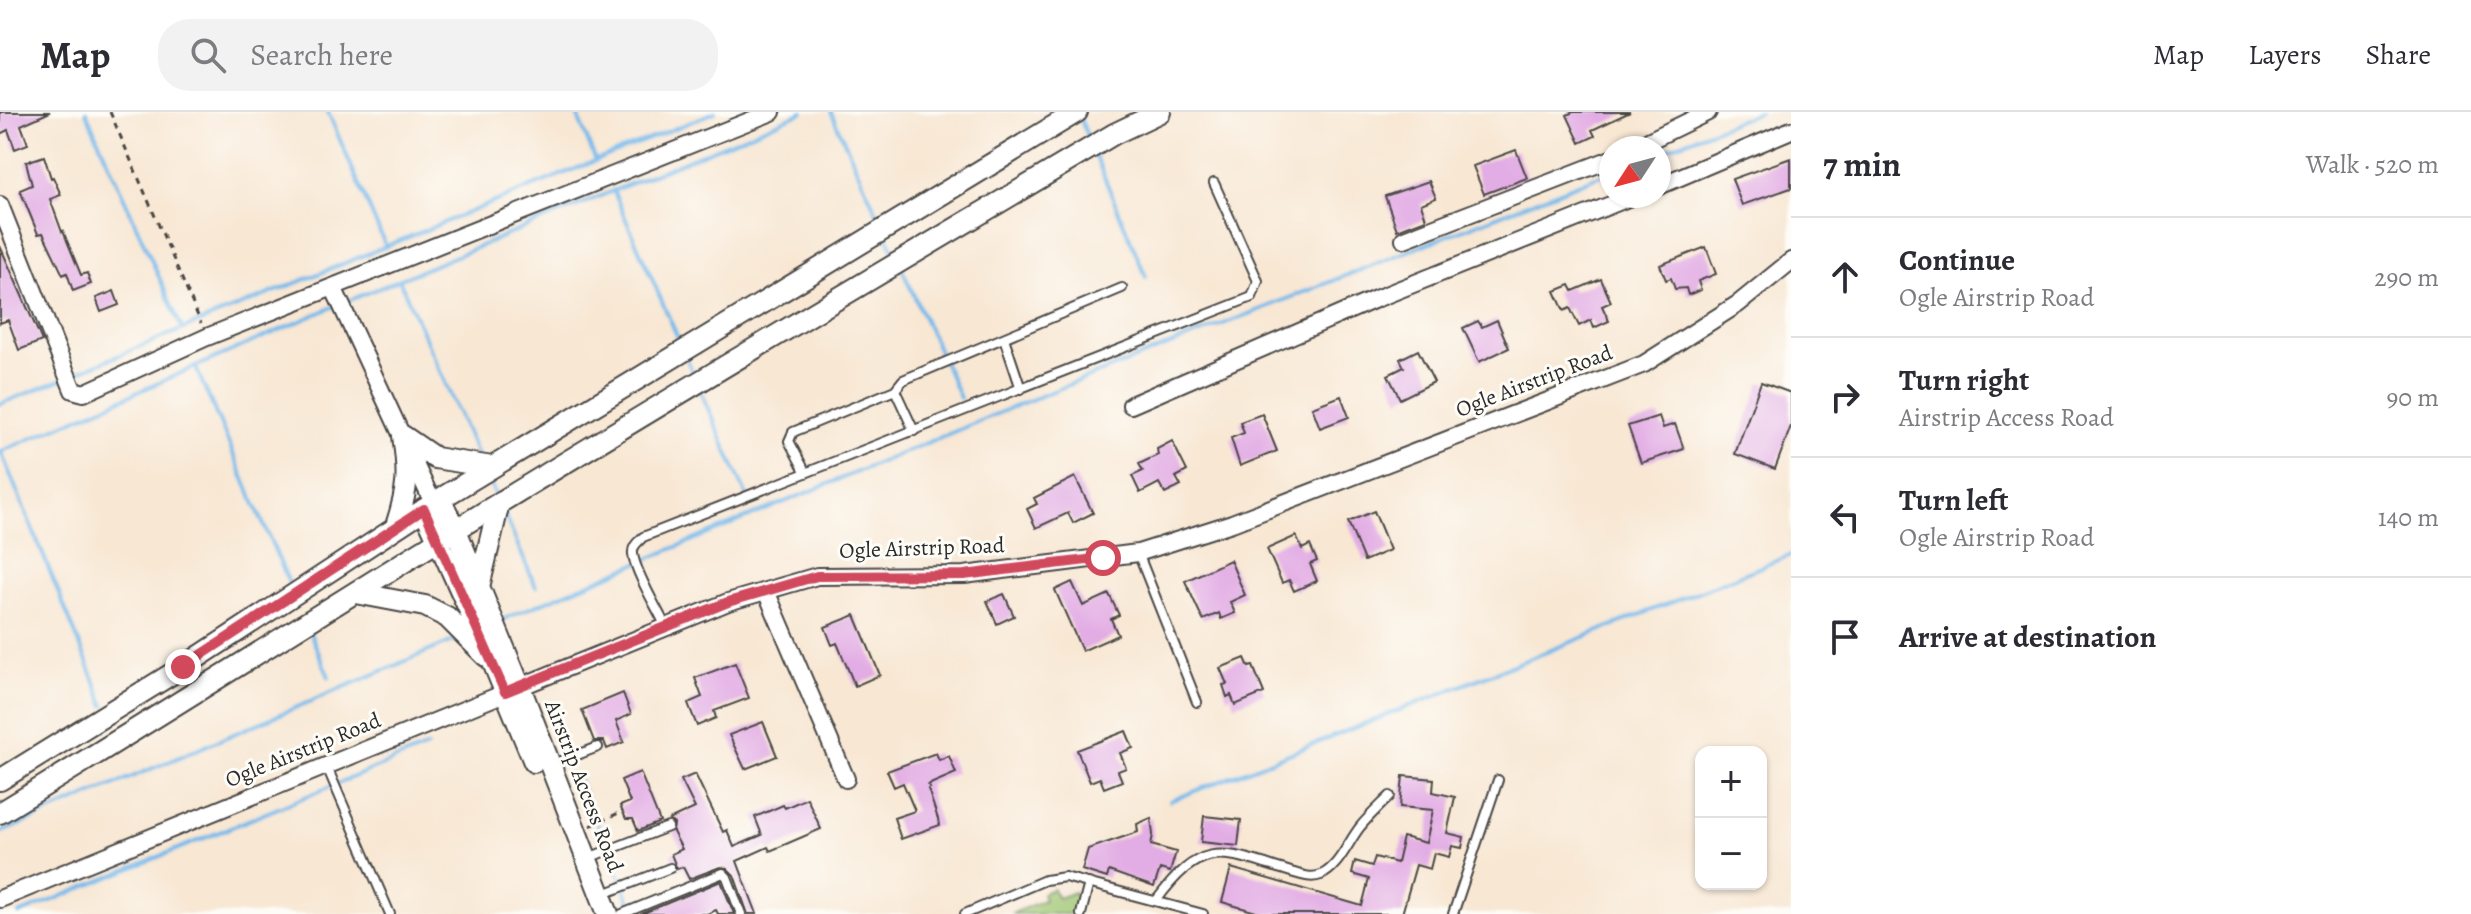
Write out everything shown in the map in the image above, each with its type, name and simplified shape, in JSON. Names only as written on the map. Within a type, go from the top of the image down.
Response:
[{"type":"street","points":[[0,205],[73,390],[84,393],[207,337],[772,112]]},
{"type":"street","points":[[0,780],[183,667],[432,503],[1077,112]]},
{"type":"street","points":[[0,813],[499,503],[1114,134],[1160,112]]},
{"type":"street","points":[[1659,136],[1708,112]]},
{"type":"street","points":[[1671,181],[1791,130]]},
{"type":"street","points":[[1404,239],[1599,164]]},
{"type":"street","points":[[1131,405],[1378,298],[1603,208]]},
{"type":"street","name":"Ogle Airstrip Road","points":[[0,899],[728,602],[817,576],[964,575],[1138,553],[1232,523],[1644,364],[1738,304],[1791,261]]},
{"type":"street","points":[[333,287],[432,503]]},
{"type":"street","points":[[403,436],[435,458],[492,467]]},
{"type":"street","points":[[396,526],[407,493],[408,467],[403,436]]},
{"type":"street","name":"Airstrip Access Road","points":[[432,503],[494,665],[512,690],[591,857],[604,904]]},
{"type":"street","points":[[479,587],[499,503]]},
{"type":"street","name":"Airstrip Access Road","points":[[447,536],[479,587],[512,690],[604,904]]},
{"type":"street","points":[[766,591],[846,779]]},
{"type":"street","points":[[356,593],[425,606],[447,617],[494,665]]},
{"type":"lane","points":[[666,627],[633,554],[635,545],[643,537],[1252,297],[1258,281],[1214,183]]},
{"type":"lane","points":[[806,473],[789,441],[793,432],[895,390],[903,380],[1122,288]]},
{"type":"lane","points":[[1004,338],[1021,389]]},
{"type":"lane","points":[[895,390],[914,431]]},
{"type":"lane","points":[[1138,553],[1197,702]]},
{"type":"lane","points":[[549,766],[598,747]]},
{"type":"lane","points":[[327,767],[390,914]]},
{"type":"lane","points":[[1453,914],[1498,780]]},
{"type":"lane","points":[[1156,901],[1194,862],[1217,853],[1231,854],[1311,877],[1325,873],[1337,862],[1360,827],[1390,796]]},
{"type":"lane","points":[[591,857],[668,827]]},
{"type":"lane","points":[[604,904],[628,885],[670,868]]},
{"type":"lane","points":[[622,914],[723,873],[741,914]]},
{"type":"lane","points":[[965,914],[1045,880],[1065,877],[1156,901],[1171,909],[1202,914]]},
{"type":"lane","points":[[1081,914],[1089,883]]},
{"type":"path","points":[[110,112],[207,337]]},
{"type":"path","points":[[586,828],[619,813]]},
{"type":"green space","points":[[1053,889],[1058,898],[1074,892],[1079,900],[1076,900],[1072,914],[1011,914],[1044,900],[1042,893]]},
{"type":"building","points":[[0,112],[50,112],[21,125],[28,144],[15,149],[8,130],[0,134]]},
{"type":"building","points":[[1573,112],[1630,112],[1592,130],[1595,136],[1580,143],[1567,115]]},
{"type":"building","points":[[1516,150],[1527,178],[1484,194],[1473,166]]},
{"type":"building","points":[[44,156],[61,195],[50,199],[62,232],[81,275],[87,273],[91,284],[73,291],[67,273],[63,275],[43,233],[38,234],[20,190],[32,185],[26,162]]},
{"type":"building","points":[[1791,158],[1791,188],[1742,205],[1732,179]]},
{"type":"building","points":[[1429,181],[1436,198],[1421,204],[1426,219],[1397,230],[1385,196]]},
{"type":"building","points":[[0,246],[42,341],[19,350],[8,320],[0,323]]},
{"type":"building","points":[[1706,247],[1716,274],[1698,281],[1701,290],[1688,295],[1686,288],[1675,289],[1671,278],[1666,280],[1660,265]]},
{"type":"building","points":[[1601,279],[1611,302],[1602,306],[1609,321],[1594,328],[1591,320],[1579,326],[1570,308],[1564,311],[1555,291],[1570,285],[1573,291]]},
{"type":"building","points":[[114,291],[119,305],[101,312],[96,298]]},
{"type":"building","points":[[1497,320],[1509,348],[1479,362],[1463,328],[1478,321],[1482,327]]},
{"type":"building","points":[[1418,350],[1434,382],[1400,399],[1388,375],[1404,367],[1400,359]]},
{"type":"building","points":[[1761,382],[1791,393],[1791,426],[1775,469],[1735,454]]},
{"type":"building","points":[[1341,396],[1349,417],[1320,428],[1312,407]]},
{"type":"building","points":[[1262,414],[1277,451],[1240,466],[1231,438],[1244,433],[1240,422]]},
{"type":"building","points":[[1659,416],[1663,428],[1675,424],[1684,449],[1641,463],[1628,426]]},
{"type":"building","points":[[1172,441],[1187,471],[1176,477],[1181,486],[1165,494],[1159,483],[1140,493],[1132,476],[1143,471],[1139,464],[1158,455],[1157,449]]},
{"type":"building","points":[[1075,477],[1093,513],[1073,523],[1068,513],[1036,528],[1027,509],[1037,504],[1034,498]]},
{"type":"building","points":[[1374,511],[1390,550],[1364,561],[1348,522]]},
{"type":"building","points":[[1296,536],[1302,549],[1310,545],[1317,561],[1310,564],[1317,581],[1294,591],[1289,580],[1282,583],[1267,549]]},
{"type":"building","points":[[1230,560],[1245,595],[1230,602],[1235,613],[1221,619],[1219,613],[1203,620],[1185,581]]},
{"type":"building","points":[[1072,582],[1083,606],[1109,594],[1119,615],[1111,619],[1118,635],[1082,651],[1055,590]]},
{"type":"building","points":[[1004,594],[1014,616],[997,624],[987,601]]},
{"type":"building","points":[[855,615],[880,675],[855,686],[837,643],[832,645],[825,627]]},
{"type":"building","points":[[1245,658],[1249,667],[1253,666],[1264,693],[1235,705],[1231,695],[1227,697],[1223,685],[1227,684],[1220,668]]},
{"type":"building","points":[[735,663],[749,698],[714,711],[716,718],[697,726],[688,703],[702,697],[695,678]]},
{"type":"building","points":[[623,693],[631,714],[616,721],[624,742],[607,749],[604,741],[594,741],[582,710]]},
{"type":"building","points":[[763,722],[777,756],[745,769],[729,735]]},
{"type":"building","points":[[1126,731],[1133,748],[1120,753],[1126,768],[1118,771],[1122,781],[1104,788],[1100,778],[1090,782],[1077,750]]},
{"type":"building","points":[[936,753],[939,760],[949,756],[956,773],[928,785],[940,825],[901,839],[894,818],[915,811],[903,783],[894,787],[887,771]]},
{"type":"building","points":[[640,772],[660,822],[638,831],[633,819],[626,819],[620,806],[630,802],[621,780]]},
{"type":"building","points":[[695,774],[723,832],[727,830],[734,847],[762,835],[755,817],[807,798],[821,829],[770,851],[768,847],[737,861],[757,914],[748,914],[734,875],[727,868],[720,867],[689,879],[683,867],[677,869],[671,854],[682,849],[673,832],[674,824],[669,820],[695,808],[681,780]]},
{"type":"building","points":[[1403,776],[1434,779],[1433,792],[1455,797],[1447,833],[1464,837],[1462,848],[1452,846],[1449,857],[1434,853],[1430,869],[1416,865],[1402,914],[1263,914],[1222,902],[1231,868],[1362,906],[1369,879],[1352,874],[1355,861],[1372,866],[1375,857],[1397,863],[1403,837],[1426,843],[1433,810],[1400,807]]},
{"type":"building","points":[[1204,816],[1241,820],[1238,846],[1201,842]]},
{"type":"building","points":[[1151,818],[1151,845],[1176,852],[1170,872],[1160,869],[1154,887],[1109,871],[1107,878],[1082,870],[1088,849],[1138,832],[1137,824]]},
{"type":"building","points":[[721,881],[734,914],[718,914],[716,910],[707,914],[641,914]]},
{"type":"waterway","points":[[86,112],[182,329]]},
{"type":"waterway","points":[[328,112],[386,247]]},
{"type":"waterway","points":[[576,112],[596,161]]},
{"type":"waterway","points":[[73,374],[715,112]]},
{"type":"waterway","points":[[343,303],[803,112]]},
{"type":"waterway","points":[[831,112],[882,224]]},
{"type":"waterway","points":[[1671,147],[1759,112]]},
{"type":"waterway","points":[[1080,118],[1090,143]]},
{"type":"waterway","points":[[1095,155],[1146,277]]},
{"type":"waterway","points":[[501,620],[1018,405],[1599,176]]},
{"type":"waterway","points":[[613,190],[681,345]]},
{"type":"waterway","points":[[887,236],[897,257]]},
{"type":"waterway","points":[[902,269],[960,398]]},
{"type":"waterway","points":[[399,279],[478,457]]},
{"type":"waterway","points":[[0,452],[335,306]]},
{"type":"waterway","points":[[686,357],[695,378]]},
{"type":"waterway","points":[[196,368],[292,590]]},
{"type":"waterway","points":[[0,404],[65,378]]},
{"type":"waterway","points":[[700,390],[749,501]]},
{"type":"waterway","points":[[1,452],[105,706]]},
{"type":"waterway","points":[[487,476],[496,497]]},
{"type":"waterway","points":[[505,516],[536,587]]},
{"type":"waterway","points":[[1170,801],[1791,555]]},
{"type":"waterway","points":[[308,628],[329,677]]},
{"type":"waterway","points":[[0,833],[460,638]]},
{"type":"waterway","points":[[19,914],[427,747]]},
{"type":"waterway","points":[[576,774],[635,914]]},
{"type":"route","points":[[183,667],[424,509],[505,692],[728,602],[817,576],[964,575],[1103,558]]}]
